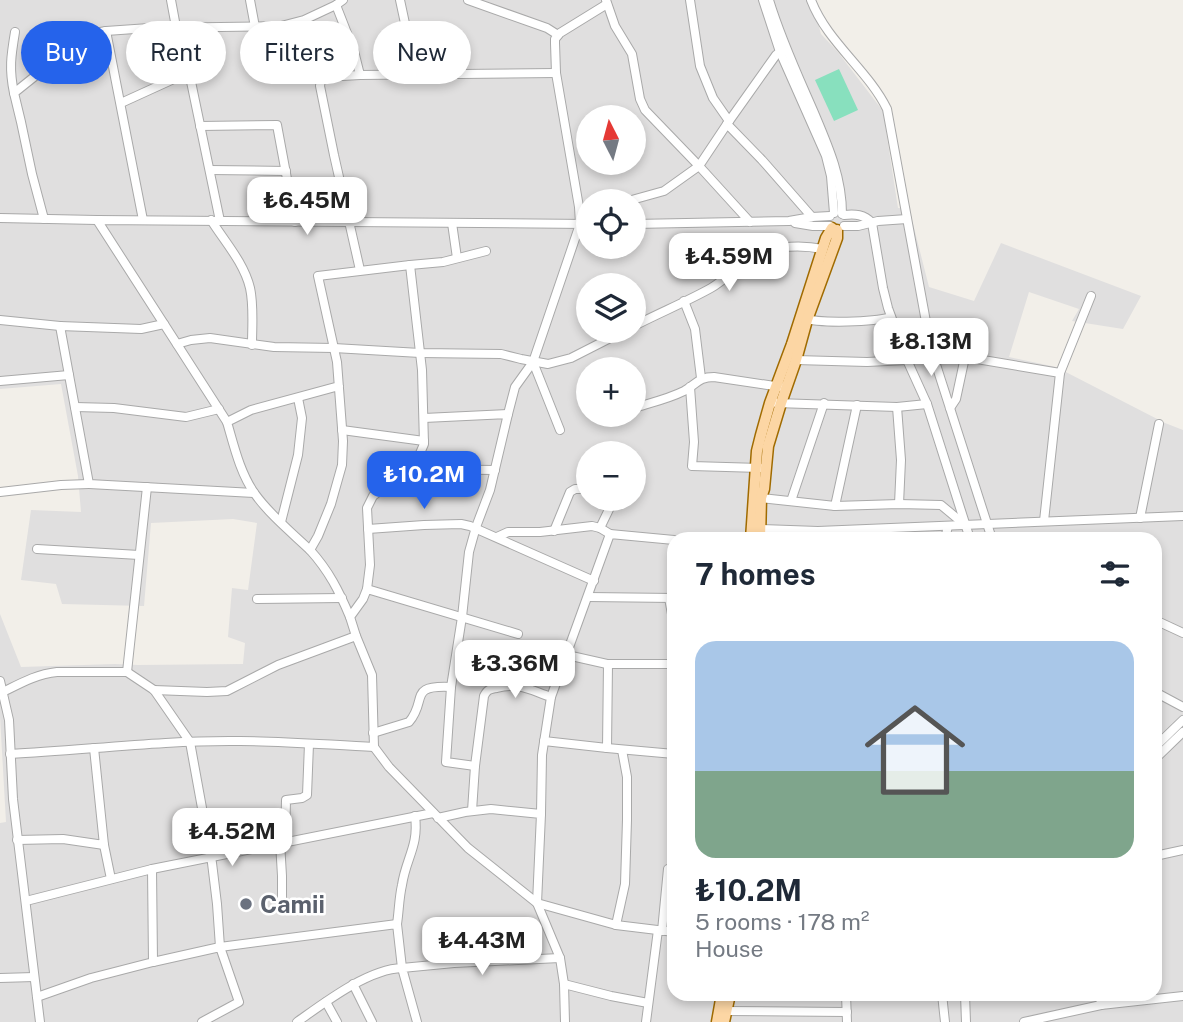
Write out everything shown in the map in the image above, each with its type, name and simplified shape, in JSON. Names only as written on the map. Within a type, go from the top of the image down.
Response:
[{"type":"main road","points":[[761,532],[761,498],[764,489],[757,451],[804,319],[823,249],[836,228]]},
{"type":"main road","points":[[781,387],[796,360],[804,319],[834,247],[836,228]]},
{"type":"main road","points":[[752,532],[761,468]]},
{"type":"main road","points":[[717,1022],[721,1001]]},
{"type":"street","points":[[171,0],[175,21]]},
{"type":"street","points":[[250,0],[254,21]]},
{"type":"street","points":[[400,0],[404,21]]},
{"type":"street","points":[[468,0],[547,28],[558,35]]},
{"type":"street","points":[[690,0],[700,66],[713,98],[728,123],[812,217]]},
{"type":"street","points":[[762,0],[826,156],[837,214],[846,221],[836,228]]},
{"type":"street","points":[[769,0],[783,50]]},
{"type":"street","points":[[811,0],[826,27],[877,92],[887,109],[934,356],[990,532]]},
{"type":"street","points":[[576,190],[556,73],[555,43],[558,35],[606,2],[615,26],[632,54],[642,105],[750,222]]},
{"type":"street","points":[[301,21],[340,3],[360,75]]},
{"type":"street","points":[[15,32],[10,75],[44,219]]},
{"type":"street","points":[[646,196],[664,191],[699,166],[776,55],[783,50]]},
{"type":"street","points":[[112,60],[143,220]]},
{"type":"street","points":[[121,103],[189,72],[209,170],[216,221],[240,262],[250,288],[252,345]]},
{"type":"street","points":[[471,74],[556,73]]},
{"type":"street","points":[[360,270],[320,83],[328,76],[373,75]]},
{"type":"street","points":[[14,93],[25,84]]},
{"type":"street","points":[[200,126],[277,125],[295,222]]},
{"type":"street","points":[[209,170],[286,171]]},
{"type":"street","points":[[836,228],[828,221],[837,214]]},
{"type":"street","points":[[789,222],[837,214],[861,215],[872,223],[891,317],[927,404],[968,532]]},
{"type":"street","points":[[0,218],[576,224]]},
{"type":"street","points":[[646,224],[789,222],[836,228],[907,219]]},
{"type":"street","points":[[97,220],[227,422],[239,463],[254,493],[324,566],[342,598],[372,675],[374,747],[388,766],[468,848],[537,903],[616,925],[667,931]]},
{"type":"street","points":[[452,223],[457,258]]},
{"type":"street","points":[[475,766],[446,762],[451,687],[469,552],[490,490],[515,387],[533,362],[576,246]]},
{"type":"street","points":[[646,320],[712,287],[747,260],[766,252],[789,247],[823,249]]},
{"type":"street","points":[[310,550],[331,504],[342,465],[338,362],[318,276],[443,262],[486,251]]},
{"type":"street","points":[[350,617],[367,589],[370,565],[367,508],[373,496],[408,470],[418,458],[424,441],[420,353],[410,265]]},
{"type":"street","points":[[1044,521],[1060,373],[1091,296]]},
{"type":"street","points":[[684,301],[695,329],[701,378]]},
{"type":"street","points":[[804,319],[826,321],[891,317]]},
{"type":"street","points":[[0,320],[60,326],[141,329],[164,324]]},
{"type":"street","points":[[60,326],[89,484]]},
{"type":"street","points":[[177,344],[209,338],[274,347],[501,354],[548,364],[571,358],[600,343]]},
{"type":"street","points":[[950,408],[956,399],[965,356]]},
{"type":"street","points":[[796,360],[867,362],[965,356],[1060,373]]},
{"type":"street","points":[[533,362],[560,430]]},
{"type":"street","points":[[0,382],[69,376]]},
{"type":"street","points":[[646,404],[682,392],[701,378],[714,377],[781,387]]},
{"type":"street","points":[[227,422],[251,410],[339,386]]},
{"type":"street","points":[[690,387],[694,442],[692,466],[761,468]]},
{"type":"street","points":[[281,523],[298,455],[302,418],[298,398]]},
{"type":"street","points":[[775,403],[897,407],[927,404]]},
{"type":"street","points":[[791,501],[824,403]]},
{"type":"street","points":[[835,506],[857,405]]},
{"type":"street","points":[[75,407],[114,408],[187,416],[219,410]]},
{"type":"street","points":[[897,407],[901,460],[899,504]]},
{"type":"street","points":[[424,418],[508,414]]},
{"type":"street","points":[[1140,518],[1159,424]]},
{"type":"street","points":[[342,430],[424,441]]},
{"type":"street","points":[[408,470],[495,470]]},
{"type":"street","points":[[0,492],[89,484],[254,493]]},
{"type":"street","points":[[127,672],[146,487]]},
{"type":"street","points":[[554,531],[570,492],[576,489]]},
{"type":"street","points":[[761,498],[835,506],[941,505],[965,525]]},
{"type":"street","points":[[600,528],[608,511]]},
{"type":"street","points":[[861,532],[1183,516]]},
{"type":"street","points":[[368,529],[461,524],[476,527],[594,580]]},
{"type":"street","points":[[947,532],[948,526]]},
{"type":"street","points":[[497,537],[508,532],[588,527],[600,528],[610,534],[667,539]]},
{"type":"street","points":[[565,1022],[560,958],[537,903],[544,741],[551,697],[610,534]]},
{"type":"street","points":[[37,549],[139,555]]},
{"type":"street","points":[[367,589],[518,634]]},
{"type":"street","points":[[589,597],[667,598]]},
{"type":"street","points":[[257,599],[342,598]]},
{"type":"street","points":[[1162,623],[1183,633]]},
{"type":"street","points":[[153,690],[227,691],[278,665],[356,636]]},
{"type":"street","points":[[567,655],[608,664],[667,664]]},
{"type":"street","points":[[607,748],[608,664]]},
{"type":"street","points":[[4,692],[29,678],[46,673],[127,672],[153,690],[190,742],[211,858],[220,947],[239,1002],[202,1022]]},
{"type":"street","points":[[0,681],[9,720],[17,840],[40,1022]]},
{"type":"street","points":[[472,811],[475,766],[484,696],[487,691],[512,684],[551,697]]},
{"type":"street","points":[[373,733],[409,722],[413,718],[420,696],[426,689],[451,687]]},
{"type":"street","points":[[1162,696],[1183,708]]},
{"type":"street","points":[[1162,740],[1183,720]]},
{"type":"street","points":[[1162,752],[1183,732]]},
{"type":"street","points":[[10,754],[241,741],[374,747]]},
{"type":"street","points":[[544,741],[667,754]]},
{"type":"street","points":[[282,903],[282,842],[286,800],[307,795],[309,744]]},
{"type":"street","points":[[94,748],[104,845],[111,879]]},
{"type":"street","points":[[616,925],[625,884],[628,820],[627,777],[622,750]]},
{"type":"street","points":[[26,901],[152,869],[415,816],[491,809],[541,814]]},
{"type":"street","points":[[415,816],[415,844],[402,884],[397,924],[402,968],[418,1022]]},
{"type":"street","points":[[17,840],[63,839],[104,845]]},
{"type":"street","points":[[1162,854],[1183,850]]},
{"type":"street","points":[[152,869],[153,962]]},
{"type":"street","points":[[646,1022],[667,877]]},
{"type":"street","points":[[37,997],[91,978],[220,947],[397,924]]},
{"type":"street","points":[[297,1022],[354,984],[392,969],[560,958]]},
{"type":"street","points":[[0,978],[34,977]]},
{"type":"street","points":[[354,984],[372,1022]]},
{"type":"street","points":[[564,984],[649,1003]]},
{"type":"street","points":[[1162,998],[1183,996]]},
{"type":"street","points":[[942,1001],[944,1022]]},
{"type":"street","points":[[965,1001],[966,1022]]},
{"type":"street","points":[[1101,1001],[1101,1005]]},
{"type":"street","points":[[1024,1022],[1101,1005],[1137,1001]]},
{"type":"street","points":[[326,1002],[337,1022]]},
{"type":"street","points":[[725,1016],[847,1017]]},
{"type":"shaded area","points":[[0,0],[808,0],[821,34],[883,111],[898,208],[909,208],[929,287],[974,301],[1001,243],[1141,296],[1123,329],[1072,321],[1079,309],[1029,292],[1009,357],[1056,367],[1183,430],[1183,1022],[0,1022],[0,823],[6,822],[0,716],[0,614],[21,667],[243,664],[245,643],[228,637],[232,588],[248,590],[257,523],[233,519],[151,523],[144,606],[62,604],[56,584],[21,580],[31,510],[81,512],[78,476],[61,384],[0,389]]},
{"type":"green space","points":[[839,69],[858,110],[834,121],[815,80]]},
{"type":"place","name":"Camii","points":[[246,904]]}]
